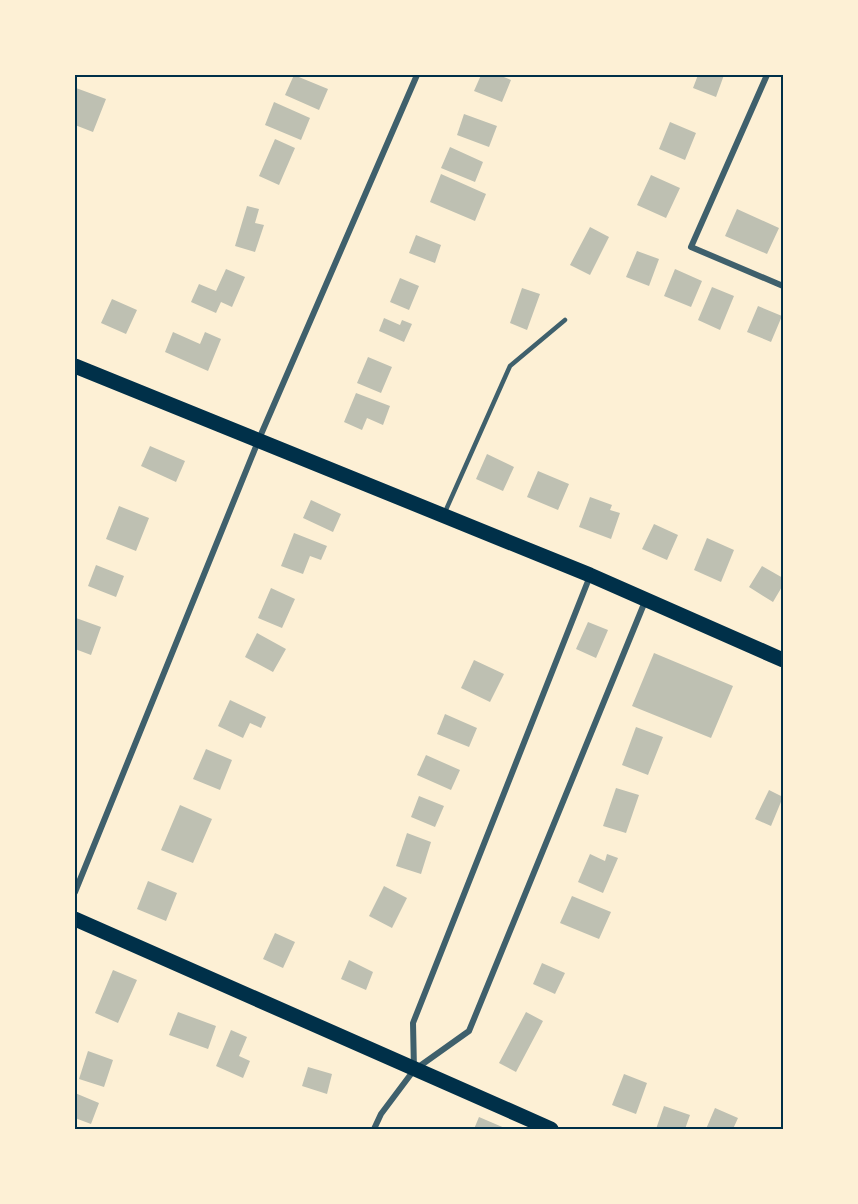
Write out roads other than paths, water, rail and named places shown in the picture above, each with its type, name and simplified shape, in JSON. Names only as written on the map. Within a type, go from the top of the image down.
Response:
[{"type":"main road","points":[[75,366],[590,575],[783,660]]},
{"type":"main road","points":[[75,919],[551,1129]]},
{"type":"street","points":[[75,892],[259,439],[417,75]]},
{"type":"street","points":[[767,75],[691,247],[783,286]]},
{"type":"street","points":[[414,1070],[413,1023],[590,575]]},
{"type":"street","points":[[374,1129],[381,1114],[414,1070],[469,1031],[646,599]]},
{"type":"lane","points":[[444,515],[510,366],[565,320]]}]
